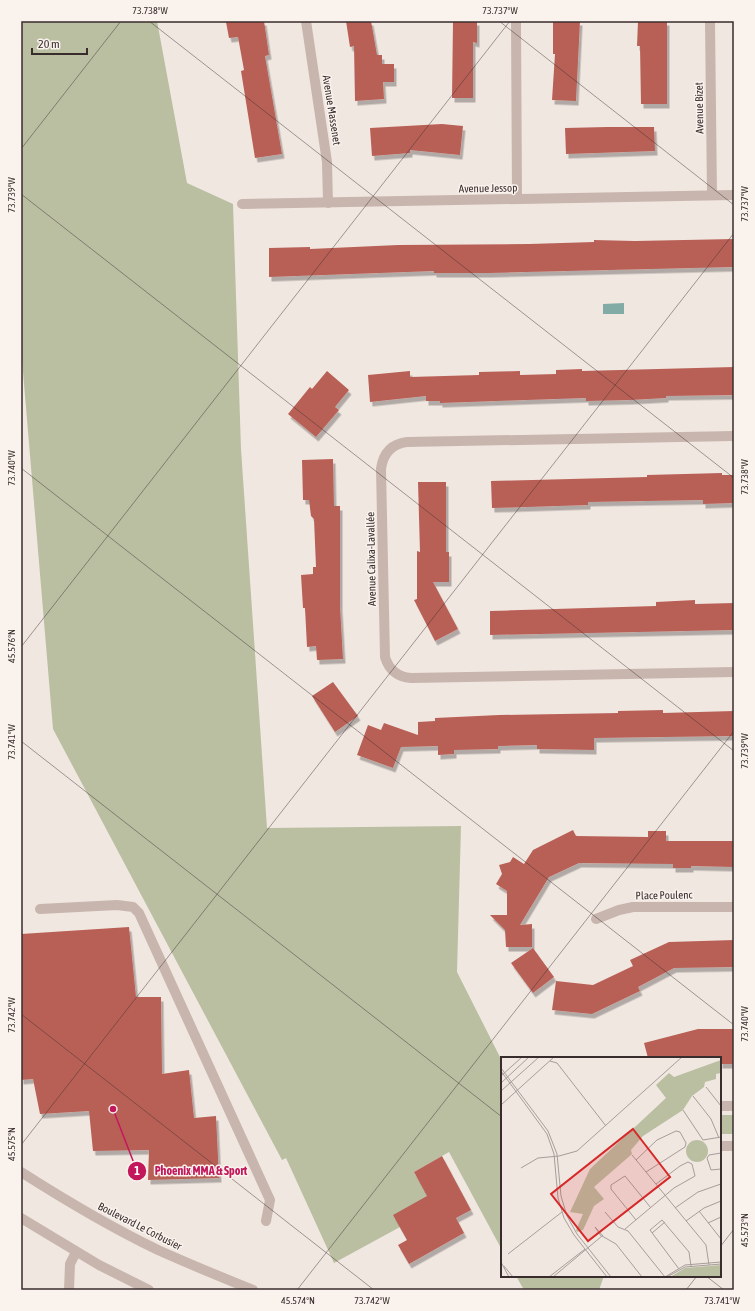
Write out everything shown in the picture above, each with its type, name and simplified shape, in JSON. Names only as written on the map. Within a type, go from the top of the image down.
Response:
[{"type":"street","name":"Avenue Massenet","points":[[306,21],[327,162],[328,203]]},
{"type":"street","points":[[516,21],[517,199]]},
{"type":"street","name":"Avenue Bizet","points":[[710,21],[712,195]]},
{"type":"street","name":"Avenue Jessop","points":[[242,204],[734,195]]},
{"type":"street","name":"Avenue Calixa-Lavallée","points":[[734,436],[407,442],[397,444],[389,450],[383,458],[381,469],[384,657],[396,674],[412,678],[734,672]]},
{"type":"street","points":[[40,909],[117,905],[133,907],[139,913],[270,1200],[266,1221]]},
{"type":"street","name":"Place Poulenc","points":[[596,919],[633,907],[734,906]]},
{"type":"street","points":[[721,1106],[734,1106]]},
{"type":"street","points":[[721,1146],[734,1146]]},
{"type":"street","name":"Boulevard Le Corbusier","points":[[21,1172],[71,1203],[135,1239],[253,1290]]},
{"type":"street","points":[[21,1218],[76,1252],[149,1290]]},
{"type":"street","points":[[69,1290],[70,1264],[76,1252]]},
{"type":"green space","points":[[21,21],[157,21],[187,183],[233,204],[241,449],[267,828],[461,826],[457,972],[501,1059],[501,1248],[449,1152],[414,1172],[427,1196],[400,1227],[334,1263],[286,1158],[282,1160],[53,729],[21,348]]},
{"type":"green space","points":[[721,1115],[734,1115],[734,1134],[721,1134]]},
{"type":"green space","points":[[517,1277],[604,1277],[599,1290],[524,1290]]},
{"type":"water","points":[[624,303],[624,314],[603,314],[603,304]]},
{"type":"building","points":[[264,21],[269,55],[265,56],[282,154],[255,158],[241,71],[244,70],[238,37],[229,38],[226,22]]},
{"type":"building","points":[[346,21],[371,21],[377,55],[382,55],[382,64],[394,64],[394,82],[383,82],[384,99],[355,101],[354,46],[350,47]]},
{"type":"building","points":[[453,21],[477,21],[477,43],[473,42],[473,98],[452,98]]},
{"type":"building","points":[[553,21],[580,21],[576,101],[552,100],[555,54],[553,54]]},
{"type":"building","points":[[638,21],[667,21],[667,104],[641,104],[640,46],[637,46]]},
{"type":"building","points":[[442,124],[463,126],[460,155],[410,150],[410,153],[372,156],[370,128]]},
{"type":"building","points":[[654,127],[655,151],[566,154],[565,128]]},
{"type":"building","points":[[734,239],[734,267],[488,273],[434,273],[434,271],[269,277],[269,248],[310,247],[310,249],[398,245],[594,242],[594,240],[635,241]]},
{"type":"building","points":[[734,367],[734,395],[666,396],[666,398],[586,401],[586,398],[440,403],[440,401],[426,401],[426,396],[370,402],[368,375],[410,371],[410,377],[479,375],[479,372],[520,371],[520,375],[556,374],[556,370],[582,369],[582,371]]},
{"type":"building","points":[[327,371],[349,390],[335,407],[339,410],[316,437],[288,414],[310,387],[312,389]]},
{"type":"building","points":[[333,459],[334,506],[340,506],[340,607],[343,659],[317,660],[316,646],[307,647],[305,608],[303,608],[301,575],[313,574],[313,567],[316,567],[314,519],[311,516],[309,500],[303,500],[302,460]]},
{"type":"building","points":[[722,473],[722,475],[734,475],[734,503],[703,504],[703,500],[588,502],[588,505],[492,508],[491,481],[647,477],[647,475]]},
{"type":"building","points":[[418,482],[446,482],[446,552],[449,552],[449,582],[433,582],[458,629],[435,641],[414,600],[417,599],[417,551],[420,552]]},
{"type":"building","points":[[695,600],[695,604],[734,603],[734,630],[490,635],[490,611],[656,606],[656,602]]},
{"type":"building","points":[[333,682],[358,716],[335,732],[312,696]]},
{"type":"building","points":[[663,710],[663,713],[734,711],[734,736],[594,738],[594,750],[537,749],[537,745],[498,746],[498,749],[454,750],[454,754],[438,755],[438,746],[401,747],[393,768],[357,755],[368,725],[381,730],[384,723],[418,735],[418,722],[435,721],[435,718],[499,715],[618,713],[618,711]]},
{"type":"building","points":[[573,830],[576,836],[648,837],[648,831],[666,831],[666,841],[734,841],[734,867],[691,866],[691,868],[673,868],[673,864],[579,863],[549,877],[520,925],[532,924],[532,947],[506,947],[505,930],[490,915],[507,915],[507,891],[496,884],[502,874],[499,865],[510,862],[513,857],[524,864],[533,850]]},
{"type":"building","points":[[129,927],[136,997],[161,997],[162,1074],[189,1070],[194,1118],[216,1116],[219,1178],[148,1180],[149,1150],[93,1151],[89,1111],[40,1114],[33,1079],[21,1080],[21,934]]},
{"type":"building","points":[[734,940],[734,967],[674,968],[638,987],[640,991],[592,1014],[552,1010],[556,981],[593,985],[633,966],[630,960],[669,942]]},
{"type":"building","points":[[533,948],[554,977],[533,993],[511,963]]},
{"type":"building","points":[[698,1029],[734,1029],[734,1064],[721,1064],[721,1057],[648,1057],[644,1043]]},
{"type":"building","points":[[442,1156],[471,1210],[456,1218],[464,1233],[409,1264],[398,1245],[407,1240],[393,1215],[427,1196],[414,1172]]},
{"type":"place","name":"Phoenix MMA & Sport","points":[[113,1109]]}]
